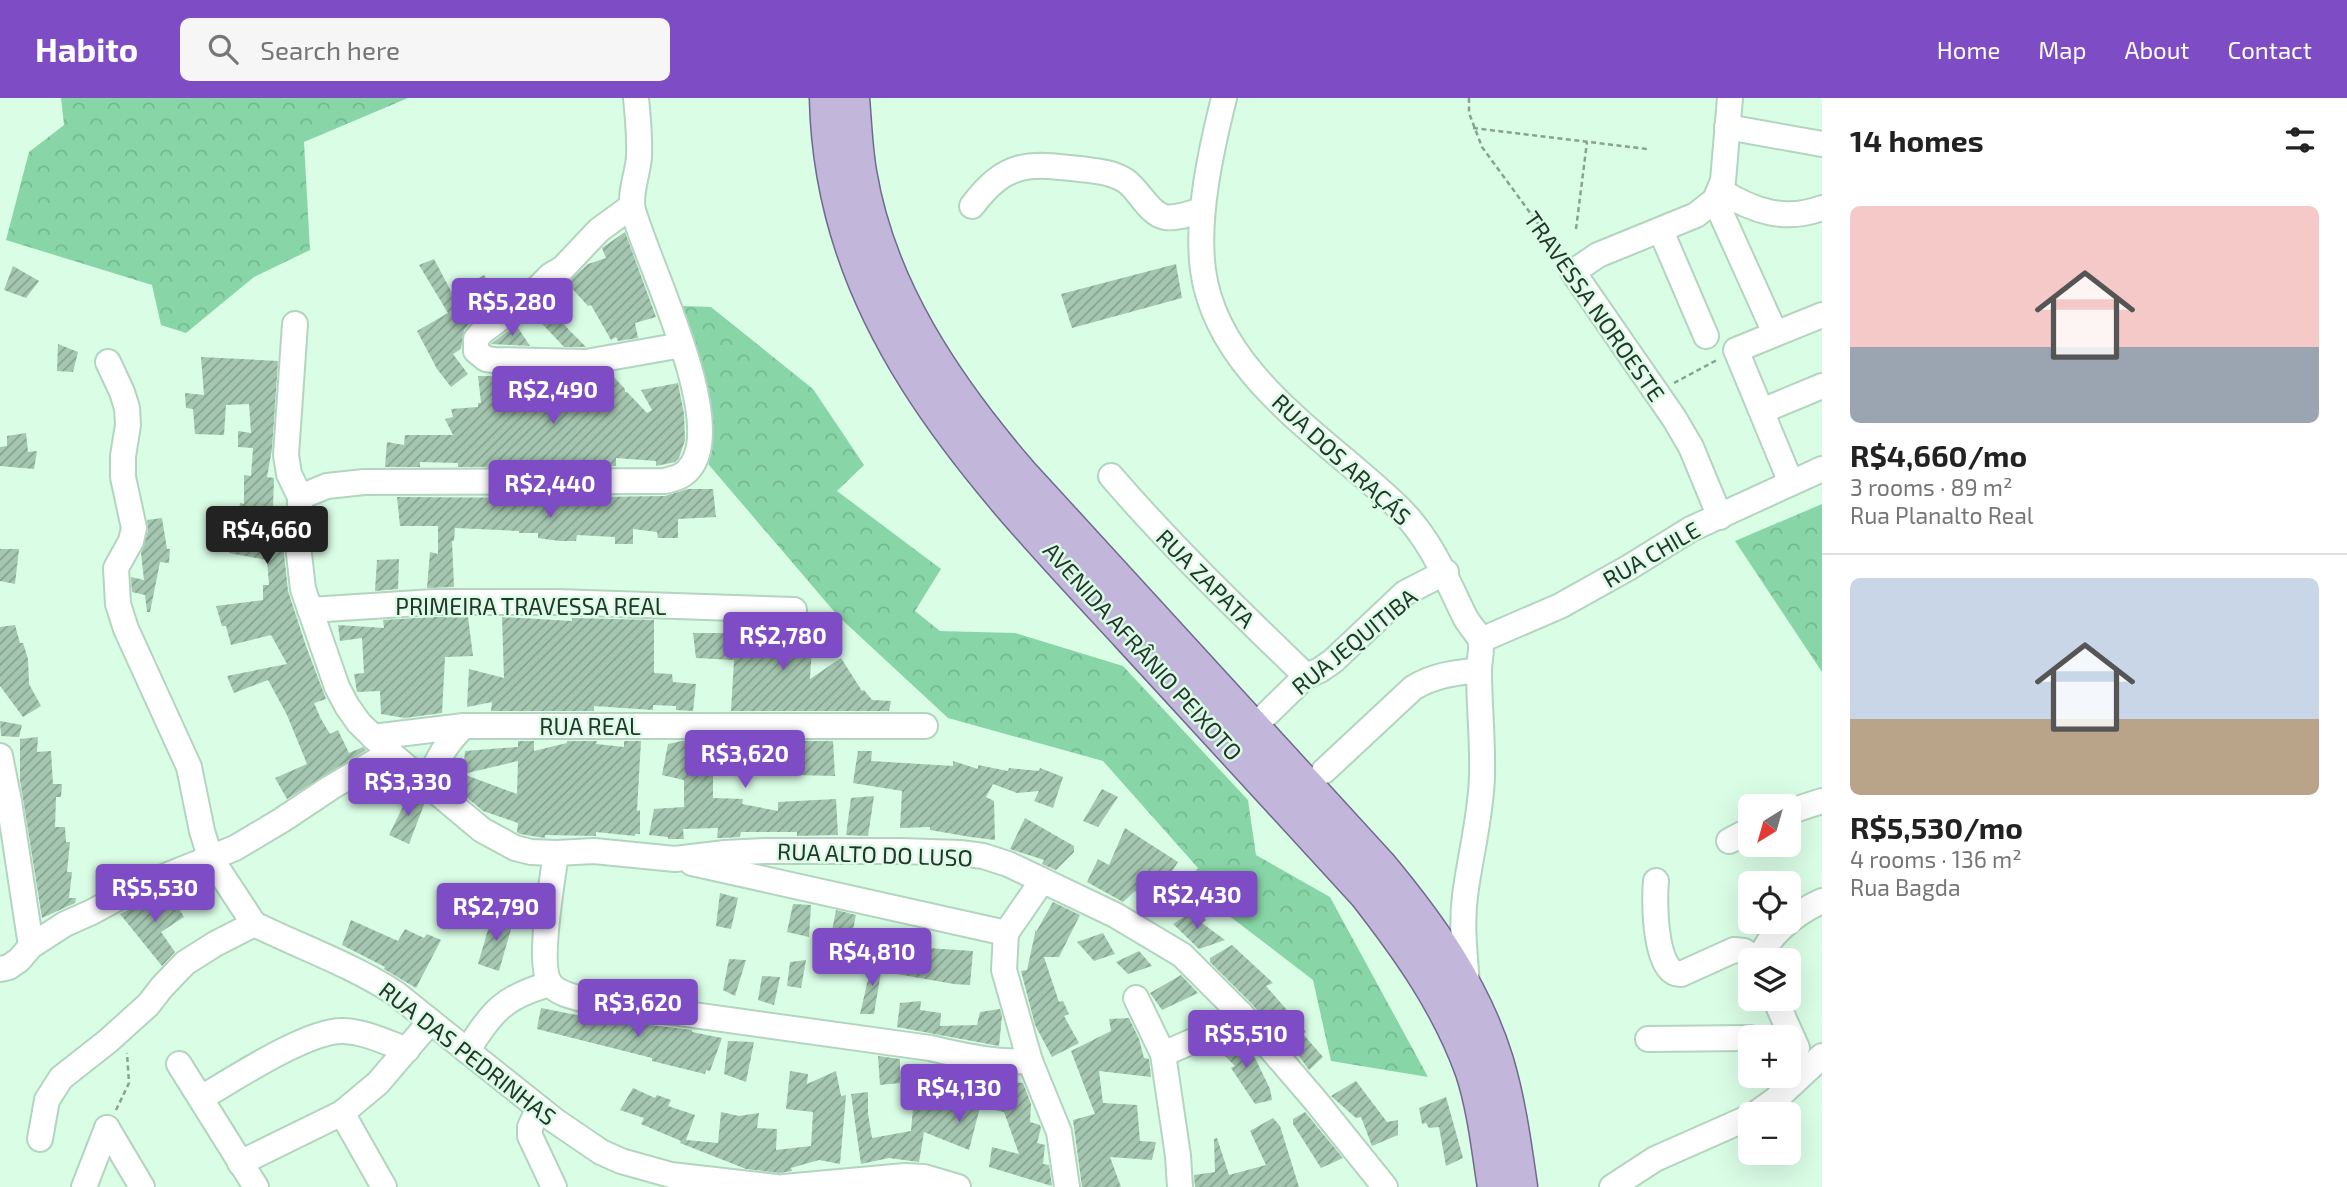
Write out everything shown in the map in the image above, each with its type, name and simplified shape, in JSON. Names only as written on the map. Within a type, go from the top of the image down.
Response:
[{"type":"main road","name":"AVENIDA AFRÂNIO PEIXOTO","points":[[826,98],[830,161],[844,228],[883,324],[906,366],[937,414],[999,493],[1365,894],[1402,941],[1445,1011],[1468,1063],[1480,1101],[1494,1187]]},
{"type":"main road","name":"AVENIDA AFRÂNIO PEIXOTO","points":[[853,98],[860,173],[873,225],[888,271],[908,314],[934,358],[993,441],[1380,864],[1424,921],[1468,990],[1497,1060],[1521,1187]]},
{"type":"street","points":[[295,324],[286,455],[289,474],[300,497],[327,486],[364,482],[666,481],[682,477],[693,464],[699,445],[700,424],[682,345],[632,206],[639,158],[636,98]]},
{"type":"street","name":"RUA DOS ARAÇÁS","points":[[1224,98],[1202,210],[1200,244],[1210,302],[1222,332],[1239,356],[1277,398],[1400,510],[1416,528],[1446,572],[1466,619],[1481,640]]},
{"type":"street","points":[[1730,98],[1718,195],[1774,333]]},
{"type":"street","points":[[1727,127],[1822,144]]},
{"type":"street","points":[[972,206],[999,177],[1015,169],[1040,165],[1107,173],[1124,180],[1138,191],[1158,214],[1166,217],[1202,210]]},
{"type":"street","points":[[1718,195],[1759,211],[1784,215],[1822,208]]},
{"type":"street","points":[[1573,272],[1598,255],[1696,215],[1718,195]]},
{"type":"street","points":[[632,206],[598,230],[563,268],[482,332],[476,339],[476,351],[486,359],[570,363],[682,345]]},
{"type":"street","points":[[1661,231],[1706,336]]},
{"type":"street","name":"TRAVESSA NOROESTE","points":[[1573,272],[1657,392],[1691,447],[1720,517]]},
{"type":"street","points":[[1790,483],[1736,350],[1822,314]]},
{"type":"street","points":[[40,1139],[47,1100],[61,1078],[148,1005],[185,963],[254,924],[210,857],[189,766],[126,629],[118,604],[116,568],[131,541],[134,528],[123,477],[122,456],[128,425],[127,408],[108,362]]},
{"type":"street","points":[[1762,411],[1822,386]]},
{"type":"street","name":"RUA CHILE","points":[[1481,640],[1560,606],[1691,529],[1822,469]]},
{"type":"street","name":"RUA ZAPATA","points":[[1111,476],[1154,527],[1306,676]]},
{"type":"street","name":"RUA ALTO DO LUSO","points":[[300,497],[300,571],[303,589],[337,687],[353,714],[382,745],[427,786],[498,841],[531,852],[594,851],[675,859],[764,851],[960,853],[983,856],[1008,864],[1115,915],[1182,955],[1241,1014],[1385,1187]]},
{"type":"street","name":"RUA JEQUITIBA","points":[[1267,714],[1306,676],[1333,661],[1405,593],[1446,572]]},
{"type":"street","name":"PRIMEIRA TRAVESSA REAL","points":[[310,610],[434,602],[558,602],[794,610]]},
{"type":"street","points":[[1468,990],[1462,940],[1464,898],[1482,777],[1479,670],[1481,640]]},
{"type":"street","points":[[1324,771],[1413,688],[1443,674],[1479,670]]},
{"type":"street","points":[[427,786],[443,748],[464,726]]},
{"type":"street","name":"RUA REAL","points":[[382,745],[464,726],[925,726]]},
{"type":"street","points":[[0,969],[9,967],[19,960],[30,946],[65,924],[136,888],[235,848],[330,788],[382,745]]},
{"type":"street","points":[[0,756],[30,946]]},
{"type":"street","points":[[1801,808],[1822,801]]},
{"type":"street","points":[[564,852],[544,964],[550,984],[564,994],[586,1000],[930,1048],[981,1060],[1030,1061]]},
{"type":"street","points":[[675,859],[1006,933]]},
{"type":"street","points":[[1042,881],[1006,933],[1004,970],[1030,1061],[1059,1132],[1067,1187]]},
{"type":"street","points":[[1656,881],[1656,927],[1664,963],[1669,970],[1681,974],[1738,950]]},
{"type":"street","points":[[1765,948],[1777,931],[1801,912],[1822,901]]},
{"type":"street","name":"RUA DAS PEDRINHAS","points":[[254,924],[369,976],[395,993],[580,1139],[621,1161],[645,1169],[697,1179],[776,1187]]},
{"type":"street","points":[[467,1051],[485,1022],[510,999],[550,984]]},
{"type":"street","points":[[1136,998],[1163,1054],[1180,1187]]},
{"type":"street","points":[[1772,1102],[1805,1053],[1782,1011]]},
{"type":"street","points":[[1163,1054],[1193,1041],[1241,1014]]},
{"type":"street","points":[[240,1163],[342,1113],[378,1083],[430,1022]]},
{"type":"street","points":[[201,1098],[305,1040],[325,1033],[358,1033],[407,1050]]},
{"type":"street","points":[[1648,1038],[1738,1038]]},
{"type":"street","points":[[179,1064],[256,1187]]},
{"type":"street","points":[[539,1108],[530,1127],[530,1136],[554,1187]]},
{"type":"street","points":[[342,1113],[384,1187]]},
{"type":"street","points":[[1612,1187],[1655,1159],[1738,1122]]},
{"type":"street","points":[[84,1187],[107,1128]]},
{"type":"street","points":[[107,1128],[142,1187]]},
{"type":"street","points":[[784,1187],[924,1177],[961,1186]]},
{"type":"path","name":"TRAVESSA NOROESTE","points":[[1469,98],[1469,113],[1482,147],[1573,272]]},
{"type":"path","points":[[1473,128],[1647,149]]},
{"type":"path","points":[[1576,229],[1587,142]]},
{"type":"path","points":[[1657,392],[1736,350]]},
{"type":"path","points":[[107,1128],[129,1083],[128,1046]]},
{"type":"green space","points":[[61,98],[408,98],[304,142],[310,250],[254,277],[186,333],[161,325],[152,285],[6,240],[29,152],[64,125]]},
{"type":"green space","points":[[682,306],[711,307],[813,389],[864,465],[837,491],[941,569],[915,611],[940,631],[1015,633],[1123,666],[1248,800],[1256,855],[1330,897],[1428,1077],[1331,1061],[1313,980],[1232,918],[1179,891],[1198,868],[1103,761],[948,718],[838,616],[709,465]]},
{"type":"green space","points":[[1822,504],[1822,672],[1735,541]]},
{"type":"building","points":[[625,232],[656,317],[635,323],[638,338],[618,341],[616,337],[611,340],[591,305],[588,306],[567,283],[588,264],[606,258],[602,248]]},
{"type":"building","points":[[434,259],[452,293],[484,275],[500,300],[464,330],[461,349],[453,354],[468,374],[451,387],[437,369],[417,331],[448,313],[419,265]]},
{"type":"building","points":[[1176,264],[1182,298],[1072,328],[1061,294]]},
{"type":"building","points":[[13,266],[39,281],[26,298],[4,290]]},
{"type":"building","points":[[545,302],[586,347],[564,347],[532,313]]},
{"type":"building","points":[[516,325],[530,346],[491,344],[492,343]]},
{"type":"building","points":[[58,344],[78,352],[73,372],[57,371]]},
{"type":"building","points":[[201,357],[278,361],[272,449],[267,477],[274,478],[273,508],[285,510],[284,554],[288,591],[326,699],[314,703],[321,719],[330,734],[338,730],[349,753],[363,747],[366,750],[287,799],[275,778],[307,764],[287,715],[268,680],[234,693],[227,676],[287,664],[271,635],[231,645],[226,626],[222,626],[216,606],[263,600],[263,585],[269,585],[267,560],[229,553],[234,533],[236,534],[240,503],[244,504],[244,475],[251,476],[253,448],[238,447],[238,431],[251,433],[249,404],[226,405],[224,435],[195,434],[193,409],[186,408],[185,393],[204,395]]},
{"type":"building","points":[[610,373],[647,413],[652,410],[641,390],[678,383],[684,414],[685,440],[675,462],[656,466],[656,461],[616,458],[616,466],[458,467],[458,463],[420,462],[420,467],[385,467],[387,442],[404,445],[405,435],[453,435],[445,419],[453,417],[451,409],[478,407],[478,403],[481,403],[478,376],[586,377]]},
{"type":"building","points":[[26,433],[28,452],[37,451],[34,469],[0,466],[0,447],[7,446],[7,436]]},
{"type":"building","points":[[688,489],[713,489],[716,517],[678,519],[678,538],[658,538],[657,532],[633,529],[633,544],[615,544],[615,537],[577,535],[576,541],[560,541],[538,538],[538,533],[455,528],[452,541],[454,587],[427,588],[430,552],[438,554],[438,526],[400,526],[397,497],[540,498],[558,500],[558,504],[596,503],[597,497],[665,496]]},
{"type":"building","points":[[162,518],[167,549],[170,549],[169,563],[160,562],[150,612],[147,612],[145,595],[132,592],[131,577],[144,580],[141,553],[148,531],[147,520]]},
{"type":"building","points":[[0,549],[19,549],[15,584],[0,581]]},
{"type":"building","points":[[399,559],[398,589],[375,591],[377,560]]},
{"type":"building","points":[[468,617],[473,656],[445,657],[442,713],[405,718],[381,714],[380,691],[357,692],[354,674],[364,673],[362,638],[340,641],[338,625],[384,628],[383,620]]},
{"type":"building","points":[[502,617],[572,621],[572,618],[654,620],[654,673],[672,674],[673,682],[696,684],[693,711],[676,710],[676,706],[653,705],[653,710],[594,706],[594,711],[491,711],[492,702],[467,707],[469,669],[504,678]]},
{"type":"building","points":[[734,623],[794,625],[813,631],[810,679],[841,658],[862,691],[872,700],[891,701],[889,711],[731,711],[734,660],[696,658],[693,633],[734,633]]},
{"type":"building","points":[[15,625],[28,659],[29,684],[41,706],[23,717],[0,686],[0,627]]},
{"type":"building","points":[[0,721],[22,725],[19,737],[1,736]]},
{"type":"building","points":[[38,737],[37,752],[51,751],[53,784],[62,784],[61,797],[56,797],[55,827],[65,827],[66,842],[70,842],[67,872],[72,872],[69,898],[76,898],[75,903],[42,918],[20,780],[20,739]]},
{"type":"building","points":[[518,741],[534,741],[534,751],[567,741],[597,741],[596,744],[624,747],[624,741],[641,741],[637,811],[640,810],[640,834],[635,836],[596,832],[596,836],[545,835],[545,838],[520,834],[517,832],[518,823],[483,811],[453,786],[463,787],[463,774],[465,751],[518,747]],"holes":[[[518,761],[517,794],[463,774]]]},
{"type":"building","points":[[713,741],[713,751],[756,746],[756,741],[833,741],[835,776],[713,773],[713,798],[743,799],[742,804],[778,811],[778,802],[836,799],[838,835],[797,836],[797,832],[741,832],[740,837],[717,838],[718,828],[683,829],[684,839],[649,835],[654,809],[684,807],[684,780],[662,775],[668,744]]},
{"type":"building","points":[[858,751],[872,751],[871,761],[953,766],[953,761],[978,769],[978,765],[1008,771],[1009,768],[1039,771],[1040,768],[1063,777],[1053,808],[1034,801],[1039,791],[1017,793],[993,784],[986,797],[994,801],[995,840],[930,830],[930,827],[900,828],[902,791],[853,783]]},
{"type":"building","points":[[1102,789],[1118,797],[1098,827],[1083,821]]},
{"type":"building","points":[[411,790],[425,802],[409,844],[389,835]]},
{"type":"building","points":[[874,796],[868,836],[846,835],[851,798]]},
{"type":"building","points":[[1025,818],[1074,846],[1074,852],[1056,870],[1042,864],[1044,860],[1010,849]]},
{"type":"building","points":[[1125,828],[1178,862],[1149,905],[1135,891],[1123,902],[1087,882],[1098,859],[1109,865]]},
{"type":"building","points":[[168,891],[184,917],[161,932],[175,952],[162,966],[120,914]]},
{"type":"building","points":[[720,893],[738,898],[731,929],[716,926]]},
{"type":"building","points":[[1053,902],[1080,915],[1059,957],[1044,957],[1059,1002],[1063,1001],[1069,1014],[1064,1016],[1079,1043],[1052,1057],[1035,1025],[1021,971],[1027,970],[1036,929],[1036,932]]},
{"type":"building","points":[[793,904],[811,905],[809,937],[787,932]]},
{"type":"building","points":[[836,910],[856,915],[850,944],[830,941]]},
{"type":"building","points":[[1195,910],[1206,920],[1202,923],[1225,940],[1199,949],[1173,924]]},
{"type":"building","points":[[492,916],[513,922],[499,971],[478,964]]},
{"type":"building","points":[[351,920],[398,941],[405,929],[424,938],[427,934],[441,940],[416,988],[384,969],[385,967],[342,945]]},
{"type":"building","points":[[1103,933],[1115,954],[1094,961],[1077,942]]},
{"type":"building","points":[[897,940],[929,942],[927,948],[973,951],[970,985],[897,974]]},
{"type":"building","points":[[1232,945],[1273,983],[1266,986],[1306,1032],[1303,1034],[1323,1057],[1309,1070],[1290,1043],[1287,1045],[1252,1004],[1210,962],[1210,958]]},
{"type":"building","points":[[1139,951],[1152,966],[1128,974],[1116,962]]},
{"type":"building","points":[[873,958],[883,960],[874,1014],[860,1014]]},
{"type":"building","points":[[729,959],[746,960],[735,996],[723,990]]},
{"type":"building","points":[[806,960],[801,988],[787,986],[790,962]]},
{"type":"building","points":[[1181,975],[1198,993],[1162,1010],[1150,993]]},
{"type":"building","points":[[762,976],[780,977],[774,1005],[758,1000]]},
{"type":"building","points":[[921,1001],[920,1010],[941,1013],[940,1026],[977,1025],[980,1012],[1000,1009],[1002,1016],[999,1046],[897,1027],[900,1003]]},
{"type":"building","points":[[541,1008],[592,1018],[692,1030],[722,1038],[710,1071],[706,1070],[705,1074],[537,1029]]},
{"type":"building","points":[[1129,1018],[1144,1058],[1149,1059],[1151,1077],[1099,1071],[1103,1103],[1137,1105],[1140,1141],[1156,1142],[1152,1160],[1110,1157],[1121,1187],[1082,1187],[1073,1120],[1095,1114],[1071,1051],[1111,1031],[1109,1019]]},
{"type":"building","points":[[1237,1036],[1255,1058],[1270,1089],[1272,1100],[1255,1104],[1231,1068],[1235,1066],[1215,1046]]},
{"type":"building","points":[[728,1041],[754,1042],[746,1082],[724,1074]]},
{"type":"building","points":[[878,1056],[900,1059],[900,1083],[880,1085]]},
{"type":"building","points":[[790,1071],[808,1074],[807,1084],[836,1071],[841,1096],[846,1095],[840,1164],[819,1160],[780,1173],[746,1169],[680,1143],[681,1141],[641,1124],[644,1118],[620,1110],[633,1088],[655,1098],[657,1095],[671,1100],[668,1106],[695,1115],[686,1140],[718,1143],[721,1112],[739,1116],[759,1113],[757,1128],[777,1129],[776,1150],[811,1146],[813,1112],[786,1109]]},
{"type":"building","points":[[916,1074],[939,1075],[938,1080],[978,1084],[977,1080],[1023,1083],[1031,1104],[1030,1122],[1040,1125],[1041,1128],[1037,1143],[1045,1145],[1043,1164],[1049,1165],[1052,1186],[989,1167],[992,1147],[1019,1154],[1004,1112],[980,1107],[969,1150],[924,1132],[919,1162],[889,1158],[861,1164],[851,1094],[868,1092],[872,1138],[911,1131]]},
{"type":"building","points":[[1356,1081],[1387,1122],[1398,1120],[1398,1135],[1372,1146],[1361,1117],[1356,1118],[1331,1096]]},
{"type":"building","points":[[1446,1097],[1463,1158],[1446,1166],[1439,1127],[1429,1128],[1426,1123],[1422,1124],[1419,1108]]},
{"type":"building","points":[[1305,1112],[1343,1158],[1321,1168],[1293,1124],[1293,1119]]},
{"type":"building","points":[[1273,1118],[1280,1126],[1299,1187],[1195,1187],[1194,1175],[1215,1172],[1214,1139],[1217,1138],[1229,1175],[1266,1165],[1250,1131]]}]
